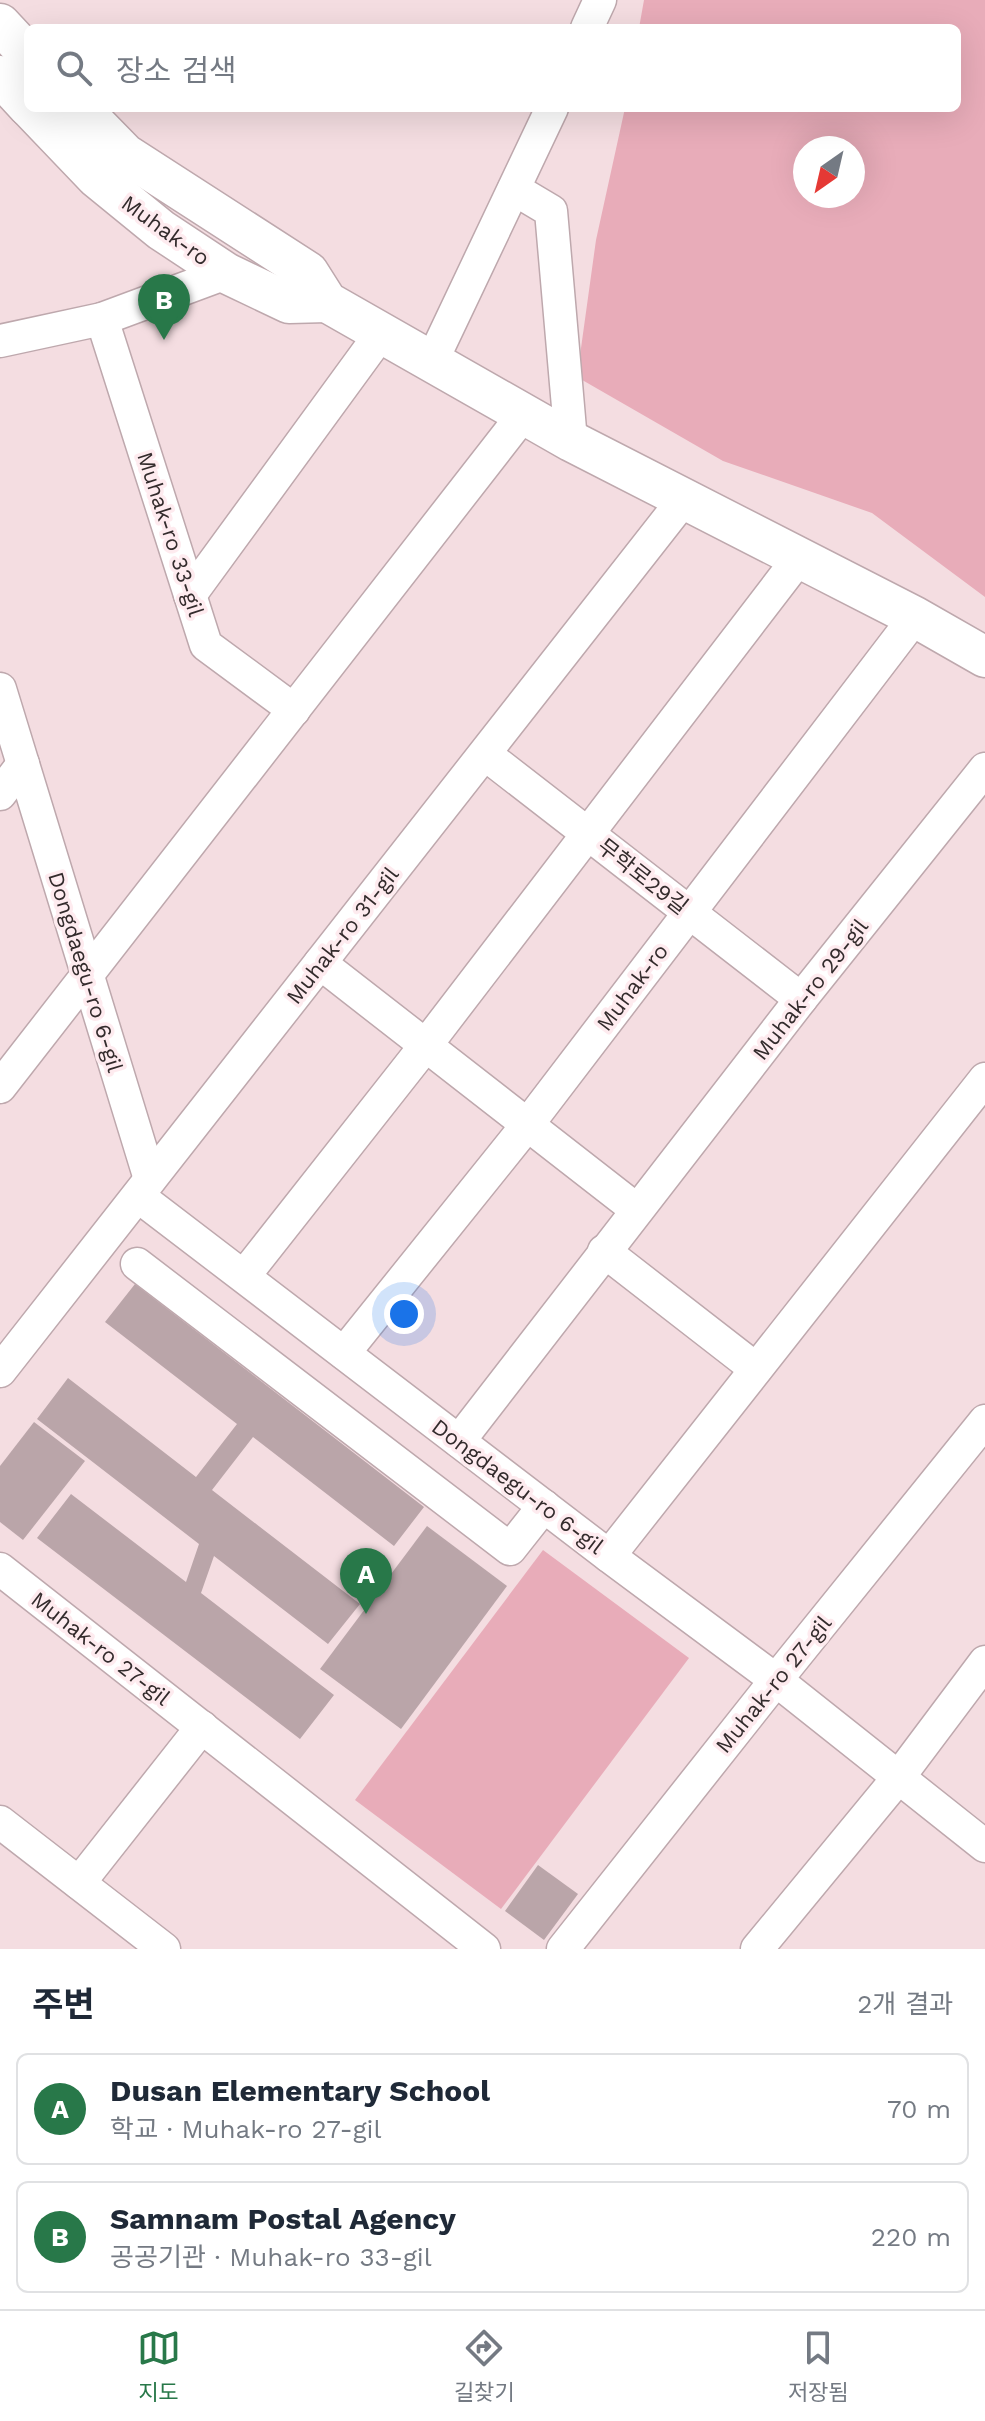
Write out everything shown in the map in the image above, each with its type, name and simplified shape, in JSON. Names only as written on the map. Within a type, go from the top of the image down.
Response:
[{"type":"main road","points":[[0,24],[24,50]]},
{"type":"main road","name":"Muhak-ro","points":[[0,76],[24,102]]},
{"type":"main road","name":"Muhak-ro","points":[[34,112],[96,177],[161,230],[226,273],[289,303],[327,302]]},
{"type":"main road","name":"Muhak-ro","points":[[84,112],[125,154],[308,272],[327,302],[571,441],[915,617],[985,657]]},
{"type":"street","points":[[589,24],[600,0]]},
{"type":"street","points":[[432,361],[550,112]]},
{"type":"street","points":[[514,189],[551,211],[571,441]]},
{"type":"street","points":[[0,341],[102,319],[226,273]]},
{"type":"street","name":"Muhak-ro 33-gil","points":[[102,319],[206,645],[294,710]]},
{"type":"street","points":[[190,595],[382,332]]},
{"type":"street","points":[[0,1087],[523,415]]},
{"type":"street","name":"Muhak-ro 31-gil","points":[[0,1371],[684,499]]},
{"type":"street","points":[[244,1276],[426,1045],[799,558]]},
{"type":"street","name":"Muhak-ro","points":[[344,1353],[528,1124],[915,617]]},
{"type":"street","name":"Dongdaegu-ro 6-gil","points":[[0,689],[87,977],[144,1188],[244,1276],[776,1680],[985,1846]]},
{"type":"street","name":"무학로29길","points":[[485,754],[801,999]]},
{"type":"street","points":[[0,794],[23,764]]},
{"type":"street","name":"Muhak-ro 29-gil","points":[[459,1441],[801,999],[985,769]]},
{"type":"street","points":[[320,963],[637,1210]]},
{"type":"street","points":[[609,1556],[985,1079]]},
{"type":"street","points":[[604,1251],[756,1369]]},
{"type":"street","points":[[137,1264],[510,1549],[544,1506]]},
{"type":"street","name":"Muhak-ro 27-gil","points":[[563,1949],[985,1421]]},
{"type":"street","name":"Muhak-ro 27-gil","points":[[0,1569],[484,1949]]},
{"type":"street","points":[[757,1949],[898,1778],[985,1662]]},
{"type":"street","points":[[79,1883],[202,1727]]},
{"type":"street","points":[[0,1822],[164,1949]]},
{"type":"shaded area","points":[[644,0],[985,0],[985,597],[872,513],[723,461],[577,377],[596,240],[624,112],[961,112],[961,24],[640,24]]},
{"type":"shaded area","points":[[543,1550],[689,1658],[501,1909],[355,1800]]},
{"type":"building","points":[[135,1284],[424,1507],[394,1546],[253,1437],[212,1490],[360,1604],[328,1644],[214,1556],[201,1593],[334,1695],[300,1739],[37,1538],[71,1494],[186,1582],[199,1544],[37,1419],[68,1378],[196,1477],[237,1424],[105,1322]]},
{"type":"building","points":[[34,1422],[85,1461],[23,1540],[0,1522],[0,1466]]},
{"type":"building","points":[[427,1526],[507,1586],[401,1729],[320,1669]]},
{"type":"building","points":[[538,1865],[578,1894],[544,1940],[505,1911]]},
{"type":"place","name":"Samnam Postal Agency","points":[[164,340]]},
{"type":"place","name":"Dusan Elementary School","points":[[366,1614]]}]
